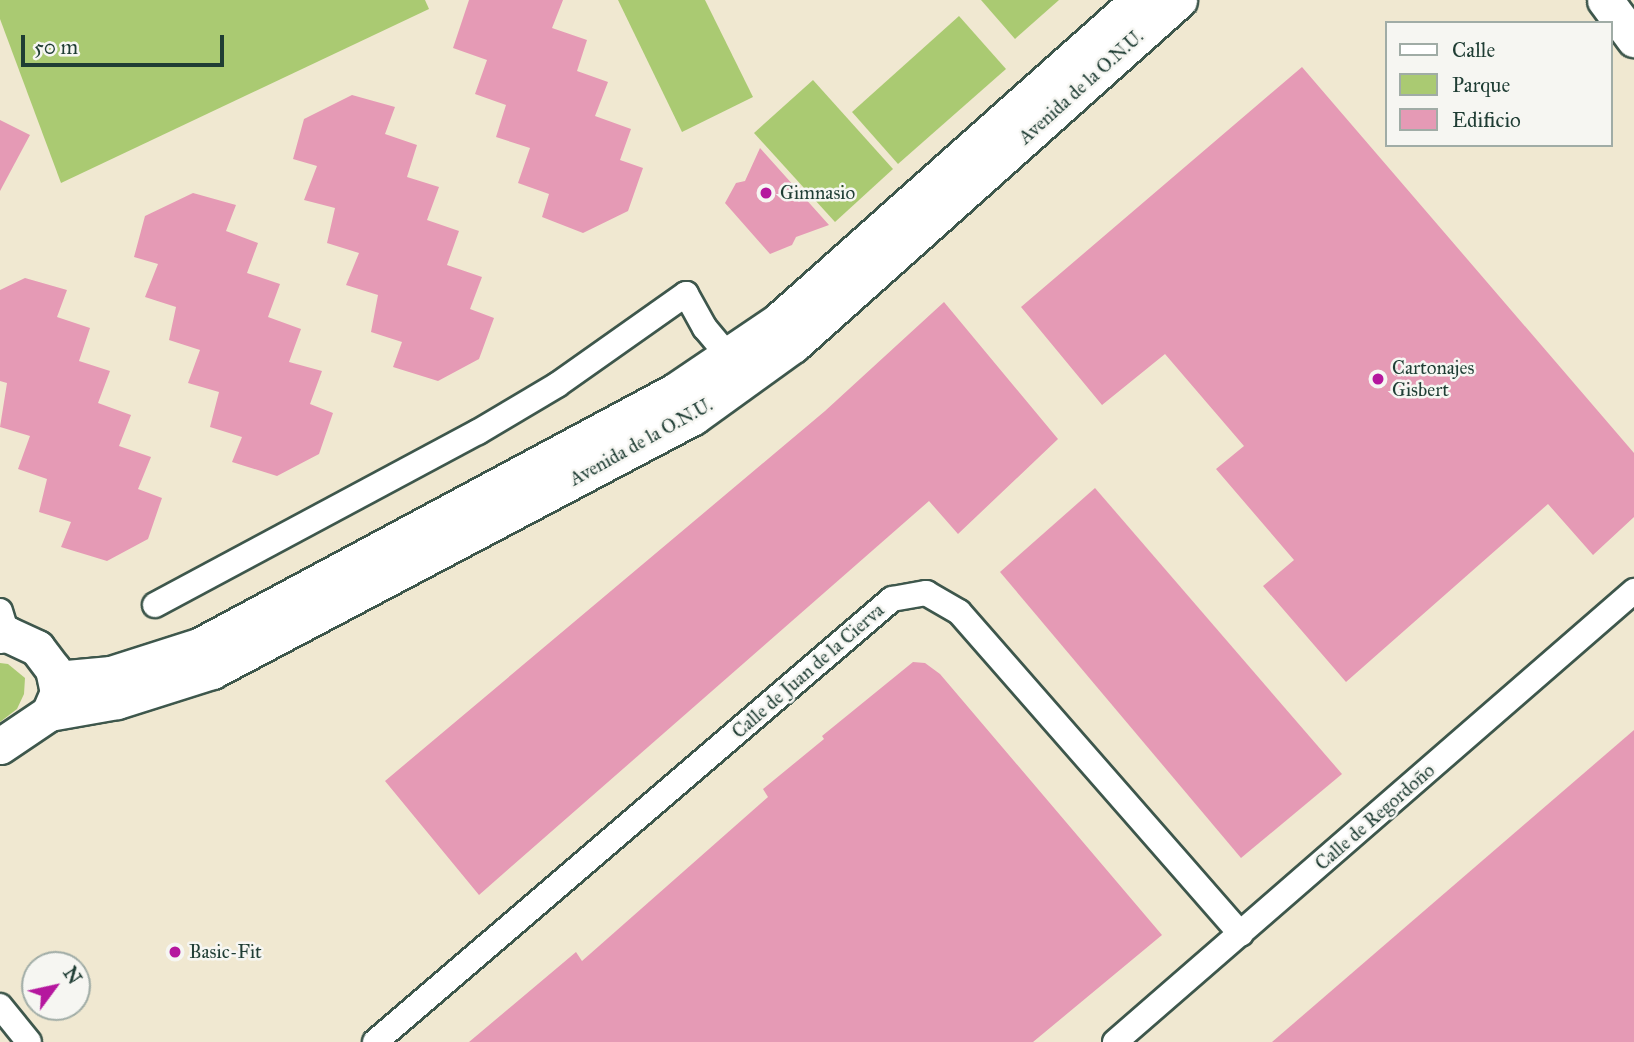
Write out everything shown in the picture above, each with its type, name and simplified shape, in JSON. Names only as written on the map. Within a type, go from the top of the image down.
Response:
[{"type":"street","name":"Avenida de la O.N.U.","points":[[56,679],[111,674],[199,646],[676,391],[778,322],[1138,0]]},
{"type":"street","name":"Avenida de la O.N.U.","points":[[49,713],[117,701],[212,671],[693,417],[793,345],[1179,0]]},
{"type":"street","points":[[1605,0],[1634,39]]},
{"type":"street","points":[[155,605],[478,432],[557,385],[686,294],[705,328],[729,357]]},
{"type":"street","name":"Calle de Regordoño","points":[[1115,1042],[1634,591]]},
{"type":"street","name":"Calle de Juan de la Cierva","points":[[375,1042],[892,599],[926,593],[959,611],[1241,934]]},
{"type":"street","points":[[0,746],[49,713],[58,692],[56,679],[37,648],[3,627]]},
{"type":"street","points":[[0,1006],[29,1042]]},
{"type":"green space","points":[[0,0],[425,0],[429,9],[61,183],[0,19]]},
{"type":"green space","points":[[618,0],[705,0],[753,97],[682,132]]},
{"type":"green space","points":[[981,0],[1059,0],[1015,39]]},
{"type":"green space","points":[[959,16],[1006,69],[898,164],[852,112]]},
{"type":"green space","points":[[813,80],[893,169],[835,222],[754,133]]},
{"type":"green space","points":[[0,663],[8,664],[25,678],[24,694],[17,709],[0,722]]},
{"type":"building","points":[[469,0],[563,0],[552,28],[587,40],[577,71],[608,82],[595,116],[631,129],[620,160],[643,168],[628,211],[583,233],[542,217],[549,194],[518,183],[530,148],[496,137],[506,105],[475,94],[487,60],[453,48]]},
{"type":"building","name":"Cartonajes Gisbert","points":[[1302,67],[1634,453],[1634,517],[1593,555],[1548,504],[1346,682],[1263,586],[1294,560],[1216,469],[1244,446],[1165,354],[1102,405],[1021,307]]},
{"type":"building","points":[[352,95],[395,107],[385,134],[417,145],[407,177],[439,187],[427,220],[459,231],[447,265],[482,277],[470,309],[494,318],[479,359],[438,381],[393,367],[402,342],[371,332],[378,295],[346,285],[359,253],[327,243],[335,208],[304,200],[317,166],[293,159],[304,119]]},
{"type":"building","points":[[0,120],[30,135],[0,191]]},
{"type":"building","name":"Gimnasio","points":[[760,148],[829,225],[796,237],[792,245],[770,254],[725,203],[736,183],[745,181]]},
{"type":"building","points":[[193,193],[236,205],[226,231],[258,243],[247,273],[280,284],[268,317],[301,329],[289,362],[322,371],[310,404],[333,413],[319,454],[277,476],[232,462],[242,437],[210,427],[219,392],[188,383],[200,350],[169,340],[176,307],[145,297],[158,264],[134,257],[145,216]]},
{"type":"building","points":[[25,278],[67,290],[57,317],[90,328],[79,361],[110,371],[98,403],[131,415],[119,446],[151,457],[138,489],[162,498],[148,539],[107,561],[61,547],[71,522],[39,512],[47,479],[18,469],[30,436],[0,427],[7,383],[0,381],[0,290]]},
{"type":"building","points":[[944,302],[1058,439],[958,534],[929,501],[479,895],[385,781],[825,411]]},
{"type":"building","points":[[1095,488],[1342,774],[1241,858],[1000,572]]},
{"type":"building","points":[[913,662],[925,663],[940,674],[1162,935],[1033,1042],[469,1042],[576,952],[582,961],[768,797],[763,789],[824,739],[822,736]]},
{"type":"building","points":[[1634,730],[1634,1042],[1272,1042]]},
{"type":"place","name":"Gimnasio","points":[[766,193]]},
{"type":"place","name":"Cartonajes Gisbert","points":[[1378,379]]},
{"type":"place","name":"Basic-Fit","points":[[175,952]]}]
